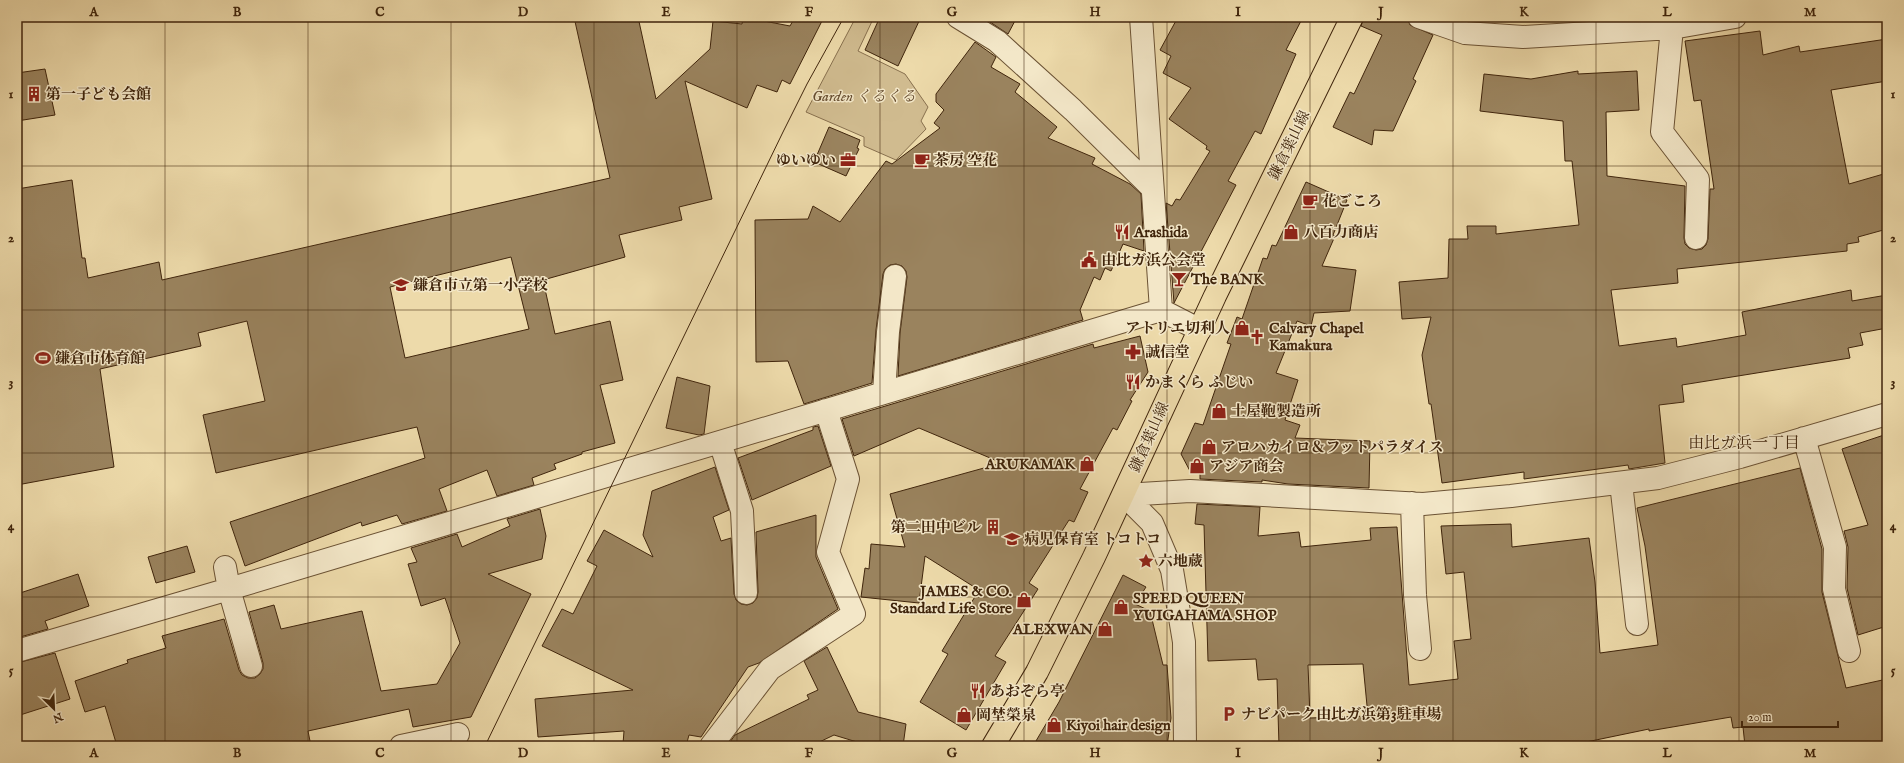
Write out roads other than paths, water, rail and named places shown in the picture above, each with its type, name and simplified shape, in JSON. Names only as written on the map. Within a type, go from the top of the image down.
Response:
[{"type":"main road","name":"鎌倉葉山線","points":[[993,746],[1037,672],[1124,495],[1200,330],[1352,17]]},
{"type":"street","points":[[958,17],[997,41],[1073,110],[1152,188]]},
{"type":"street","points":[[1141,17],[1161,310]]},
{"type":"street","points":[[1419,17],[1465,33],[1523,37],[1672,28],[1735,17]]},
{"type":"street","points":[[1672,28],[1662,132],[1698,179],[1696,238]]},
{"type":"street","points":[[884,393],[888,332],[895,276]]},
{"type":"street","points":[[17,651],[1161,310],[1200,330]]},
{"type":"street","points":[[711,746],[770,669],[854,614],[828,552],[848,480],[826,410]]},
{"type":"street","points":[[1124,495],[1190,491],[1423,504],[1511,496],[1658,478],[1887,414]]},
{"type":"street","points":[[1804,438],[1834,547],[1834,589],[1849,651]]},
{"type":"street","points":[[720,442],[742,511],[746,593]]},
{"type":"street","points":[[1621,483],[1637,624]]},
{"type":"street","points":[[1124,495],[1152,523],[1172,570],[1184,642],[1185,746]]},
{"type":"street","points":[[1412,503],[1415,595],[1420,648]]},
{"type":"street","points":[[225,567],[229,589],[251,666]]},
{"type":"street","points":[[401,746],[458,734]]},
{"type":"tram line","points":[[485,746],[783,132],[807,84],[844,17]]},
{"type":"place","name":"第一子ども会館","points":[[34,94]]},
{"type":"place","name":"ゆいゆい","points":[[848,160]]},
{"type":"place","name":"茶房 空花","points":[[922,160]]},
{"type":"place","name":"花ごころ","points":[[1310,201]]},
{"type":"place","name":"Arashida","points":[[1122,232]]},
{"type":"place","name":"八百力商店","points":[[1291,232]]},
{"type":"place","name":"由比ガ浜公会堂","points":[[1089,260]]},
{"type":"place","name":"The BANK","points":[[1179,279]]},
{"type":"place","name":"鎌倉市立第一小学校","points":[[401,285]]},
{"type":"place","name":"アトリエ切利人","points":[[1242,328]]},
{"type":"place","name":"Calvary Chapel Kamakura","points":[[1257,337]]},
{"type":"place","name":"誠信堂","points":[[1133,352]]},
{"type":"place","name":"鎌倉市体育館","points":[[43,358]]},
{"type":"place","name":"かまくら ふじい","points":[[1133,382]]},
{"type":"place","name":"土屋鞄製造所","points":[[1219,411]]},
{"type":"place","name":"アロハカイロ＆フットパラダイス","points":[[1209,447]]},
{"type":"place","name":"ARUKAMAK","points":[[1087,464]]},
{"type":"place","name":"アジア商会","points":[[1197,466]]},
{"type":"place","name":"第二田中ビル","points":[[993,527]]},
{"type":"place","name":"病児保育室 トコトコ","points":[[1012,539]]},
{"type":"place","name":"六地蔵","points":[[1146,561]]},
{"type":"place","name":"JAMES & CO. Standard Life Store","points":[[1024,600]]},
{"type":"place","name":"SPEED QUEEN YUIGAHAMA SHOP","points":[[1121,607]]},
{"type":"place","name":"ALEXWAN","points":[[1105,629]]},
{"type":"place","name":"あおぞら亭","points":[[978,691]]},
{"type":"place","name":"ナビパーク由比ガ浜第3駐車場","points":[[1229,714]]},
{"type":"place","name":"岡埜榮泉","points":[[964,715]]},
{"type":"place","name":"Kiyoi hair design","points":[[1054,725]]},
{"type":"district","name":"由比ガ浜一丁目","points":[[1744,442]]},
{"type":"park label","name":"Garden くるくる","points":[[864,96]]}]
